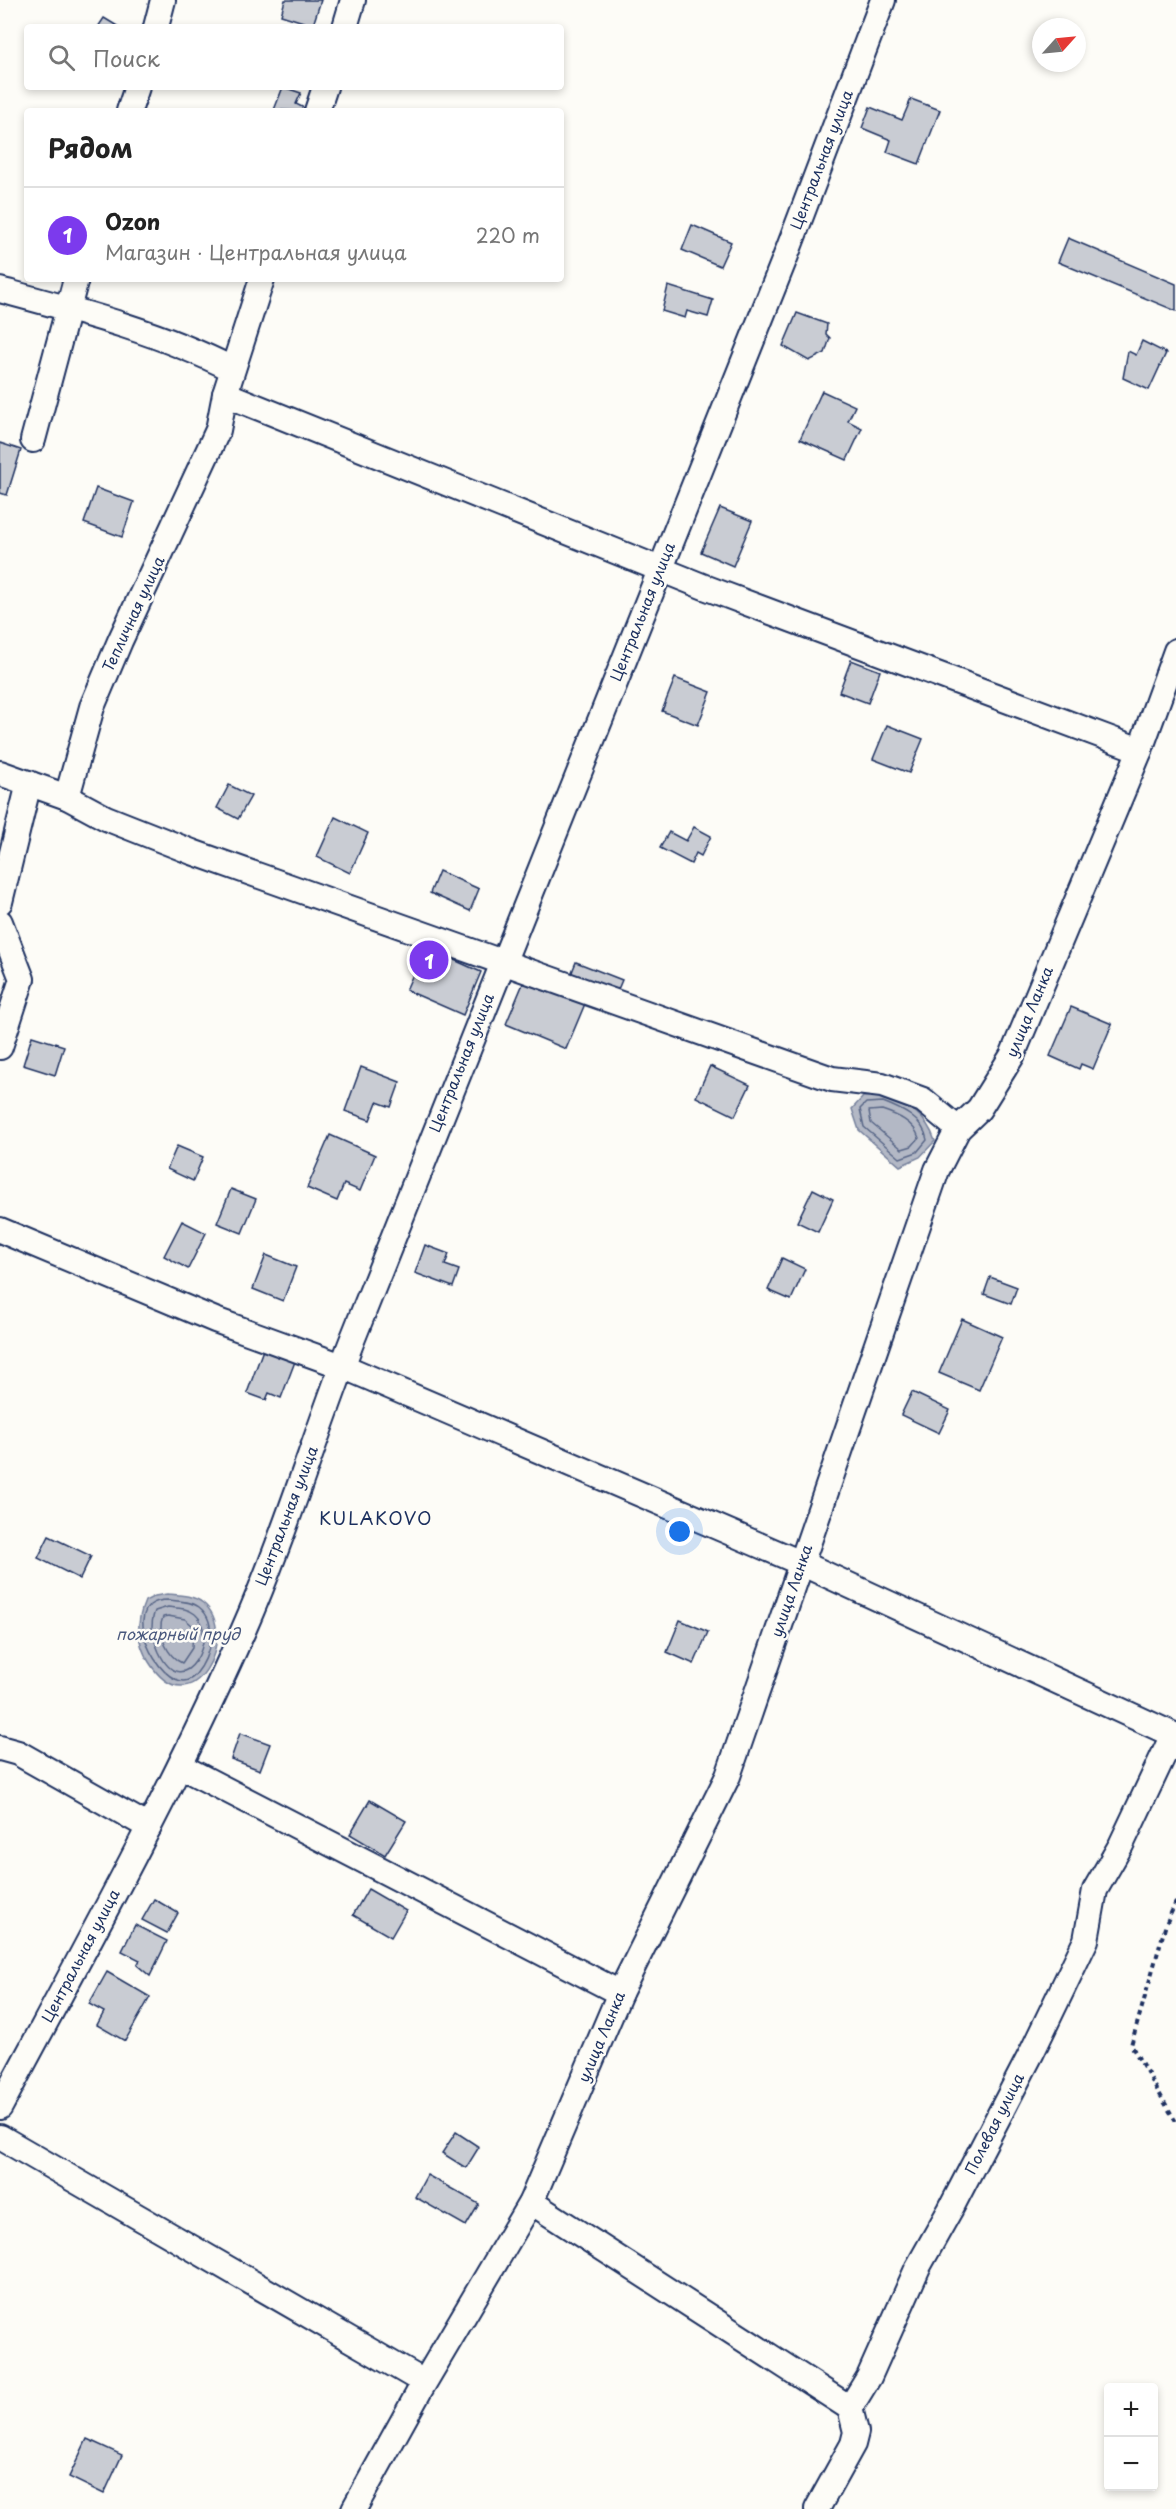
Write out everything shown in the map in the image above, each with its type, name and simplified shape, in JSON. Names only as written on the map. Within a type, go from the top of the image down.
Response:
[{"type":"street","points":[[157,24],[163,0]]},
{"type":"street","points":[[346,24],[353,0]]},
{"type":"street","name":"Центральная улица","points":[[0,2108],[149,1827],[244,1628],[296,1496],[342,1366],[461,1063],[504,964],[785,258],[883,0]]},
{"type":"street","points":[[130,108],[136,90]]},
{"type":"street","points":[[318,108],[324,90]]},
{"type":"street","points":[[33,440],[75,282]]},
{"type":"street","name":"Тепличная улица","points":[[66,797],[92,707],[120,641],[218,430],[232,369],[261,282]]},
{"type":"street","points":[[0,290],[67,308],[202,354],[232,369]]},
{"type":"street","points":[[225,394],[661,569],[1140,750]]},
{"type":"street","name":"улица Ланка","points":[[354,2509],[424,2382],[531,2202],[620,1994],[728,1776],[937,1170],[958,1129],[979,1108],[1012,1056],[1140,750],[1176,651]]},
{"type":"street","points":[[0,773],[66,797],[106,818],[192,852],[504,964],[832,1079],[882,1084],[923,1100],[958,1129]]},
{"type":"street","points":[[0,902],[29,783]]},
{"type":"street","points":[[0,921],[22,979],[0,1047]]},
{"type":"street","points":[[0,1230],[215,1320],[342,1366],[801,1563],[1174,1736]]},
{"type":"street","name":"Полевая улица","points":[[850,2408],[869,2377],[918,2267],[983,2147],[1086,1940],[1095,1890],[1121,1845],[1174,1736]]},
{"type":"street","points":[[0,1748],[18,1753],[149,1827]]},
{"type":"street","points":[[180,1766],[620,1994]]},
{"type":"street","points":[[0,2138],[424,2382]]},
{"type":"street","points":[[531,2202],[850,2408],[856,2432],[853,2444],[817,2509]]},
{"type":"path","points":[[1176,1902],[1166,1924],[1131,2045],[1176,2122]]},
{"type":"water","points":[[885,1096],[916,1112],[927,1124],[935,1141],[920,1157],[900,1166],[859,1130],[852,1109],[863,1097]]},
{"type":"water","name":"пожарный пруд","points":[[167,1594],[190,1597],[203,1603],[213,1617],[217,1635],[214,1653],[206,1670],[195,1682],[181,1686],[165,1681],[149,1662],[140,1639],[139,1624],[145,1601]]},
{"type":"building","points":[[285,0],[321,0],[313,24],[281,15]]},
{"type":"building","points":[[104,18],[114,24],[100,24]]},
{"type":"building","points":[[282,90],[301,93],[296,104],[304,108],[275,108]]},
{"type":"building","points":[[911,99],[940,110],[919,164],[887,152],[891,140],[862,128],[870,107],[902,120]]},
{"type":"building","points":[[692,225],[731,242],[720,266],[682,250]]},
{"type":"building","points":[[1068,238],[1176,284],[1176,311],[1058,262]]},
{"type":"building","points":[[668,286],[713,300],[708,317],[687,311],[685,318],[662,311]]},
{"type":"building","points":[[797,313],[827,324],[826,334],[830,338],[825,353],[809,361],[783,346]]},
{"type":"building","points":[[1142,341],[1166,353],[1149,390],[1123,378],[1128,351],[1136,355]]},
{"type":"building","points":[[822,391],[855,406],[848,421],[862,428],[847,460],[800,439]]},
{"type":"building","points":[[0,443],[21,450],[7,495],[0,493]]},
{"type":"building","points":[[96,488],[134,502],[122,537],[84,523]]},
{"type":"building","points":[[720,508],[752,521],[733,566],[701,552]]},
{"type":"building","points":[[851,660],[880,671],[868,703],[839,692]]},
{"type":"building","points":[[675,678],[711,692],[698,725],[662,711]]},
{"type":"building","points":[[887,725],[923,739],[909,773],[873,759]]},
{"type":"building","points":[[229,785],[251,796],[238,819],[217,808]]},
{"type":"building","points":[[335,817],[368,833],[350,873],[317,857]]},
{"type":"building","points":[[694,827],[711,836],[701,856],[696,853],[691,864],[660,848],[669,832],[686,841]]},
{"type":"building","points":[[439,871],[479,889],[470,911],[430,893]]},
{"type":"building","points":[[425,947],[481,972],[463,1015],[406,990]]},
{"type":"building","points":[[576,962],[622,980],[616,994],[570,977]]},
{"type":"building","points":[[527,974],[587,999],[566,1049],[506,1024]]},
{"type":"building","points":[[1071,1007],[1112,1024],[1093,1069],[1081,1064],[1079,1069],[1050,1056]]},
{"type":"building","points":[[32,1036],[64,1046],[55,1075],[23,1065]]},
{"type":"building","points":[[710,1066],[750,1085],[735,1116],[696,1097]]},
{"type":"building","points":[[361,1067],[400,1082],[391,1107],[377,1102],[370,1120],[345,1111]]},
{"type":"building","points":[[330,1135],[375,1155],[360,1191],[344,1184],[337,1201],[307,1188]]},
{"type":"building","points":[[177,1146],[203,1157],[193,1181],[167,1169]]},
{"type":"building","points":[[231,1189],[256,1199],[242,1233],[217,1223]]},
{"type":"building","points":[[813,1189],[833,1199],[818,1232],[797,1222]]},
{"type":"building","points":[[182,1221],[206,1233],[188,1269],[164,1256]]},
{"type":"building","points":[[425,1245],[449,1254],[445,1265],[459,1270],[453,1287],[415,1273]]},
{"type":"building","points":[[266,1255],[296,1267],[283,1301],[253,1289]]},
{"type":"building","points":[[782,1258],[805,1269],[791,1300],[768,1290]]},
{"type":"building","points":[[990,1277],[1017,1287],[1011,1304],[984,1294]]},
{"type":"building","points":[[962,1319],[1002,1337],[979,1390],[939,1373]]},
{"type":"building","points":[[264,1347],[296,1359],[281,1398],[269,1393],[266,1400],[247,1393]]},
{"type":"building","points":[[912,1392],[950,1410],[939,1433],[901,1415]]},
{"type":"building","points":[[49,1536],[91,1556],[80,1579],[38,1558]]},
{"type":"building","points":[[680,1620],[708,1632],[694,1664],[667,1652]]},
{"type":"building","points":[[240,1733],[270,1744],[260,1770],[231,1759]]},
{"type":"building","points":[[370,1800],[406,1821],[385,1855],[350,1834]]},
{"type":"building","points":[[368,1889],[406,1911],[391,1937],[353,1915]]},
{"type":"building","points":[[154,1899],[178,1913],[167,1933],[142,1920]]},
{"type":"building","points":[[135,1925],[167,1941],[150,1976],[137,1965],[140,1960],[122,1951]]},
{"type":"building","points":[[107,1972],[150,1997],[125,2041],[97,2025],[104,2012],[89,2004]]},
{"type":"building","points":[[456,2132],[479,2147],[466,2168],[442,2153]]},
{"type":"building","points":[[427,2175],[479,2204],[466,2226],[415,2197]]},
{"type":"building","points":[[87,2439],[122,2455],[104,2494],[69,2477]]},
{"type":"place","name":"Ozon","points":[[429,960]]},
{"type":"district","name":"KULAKOVO","points":[[376,1519]]}]
